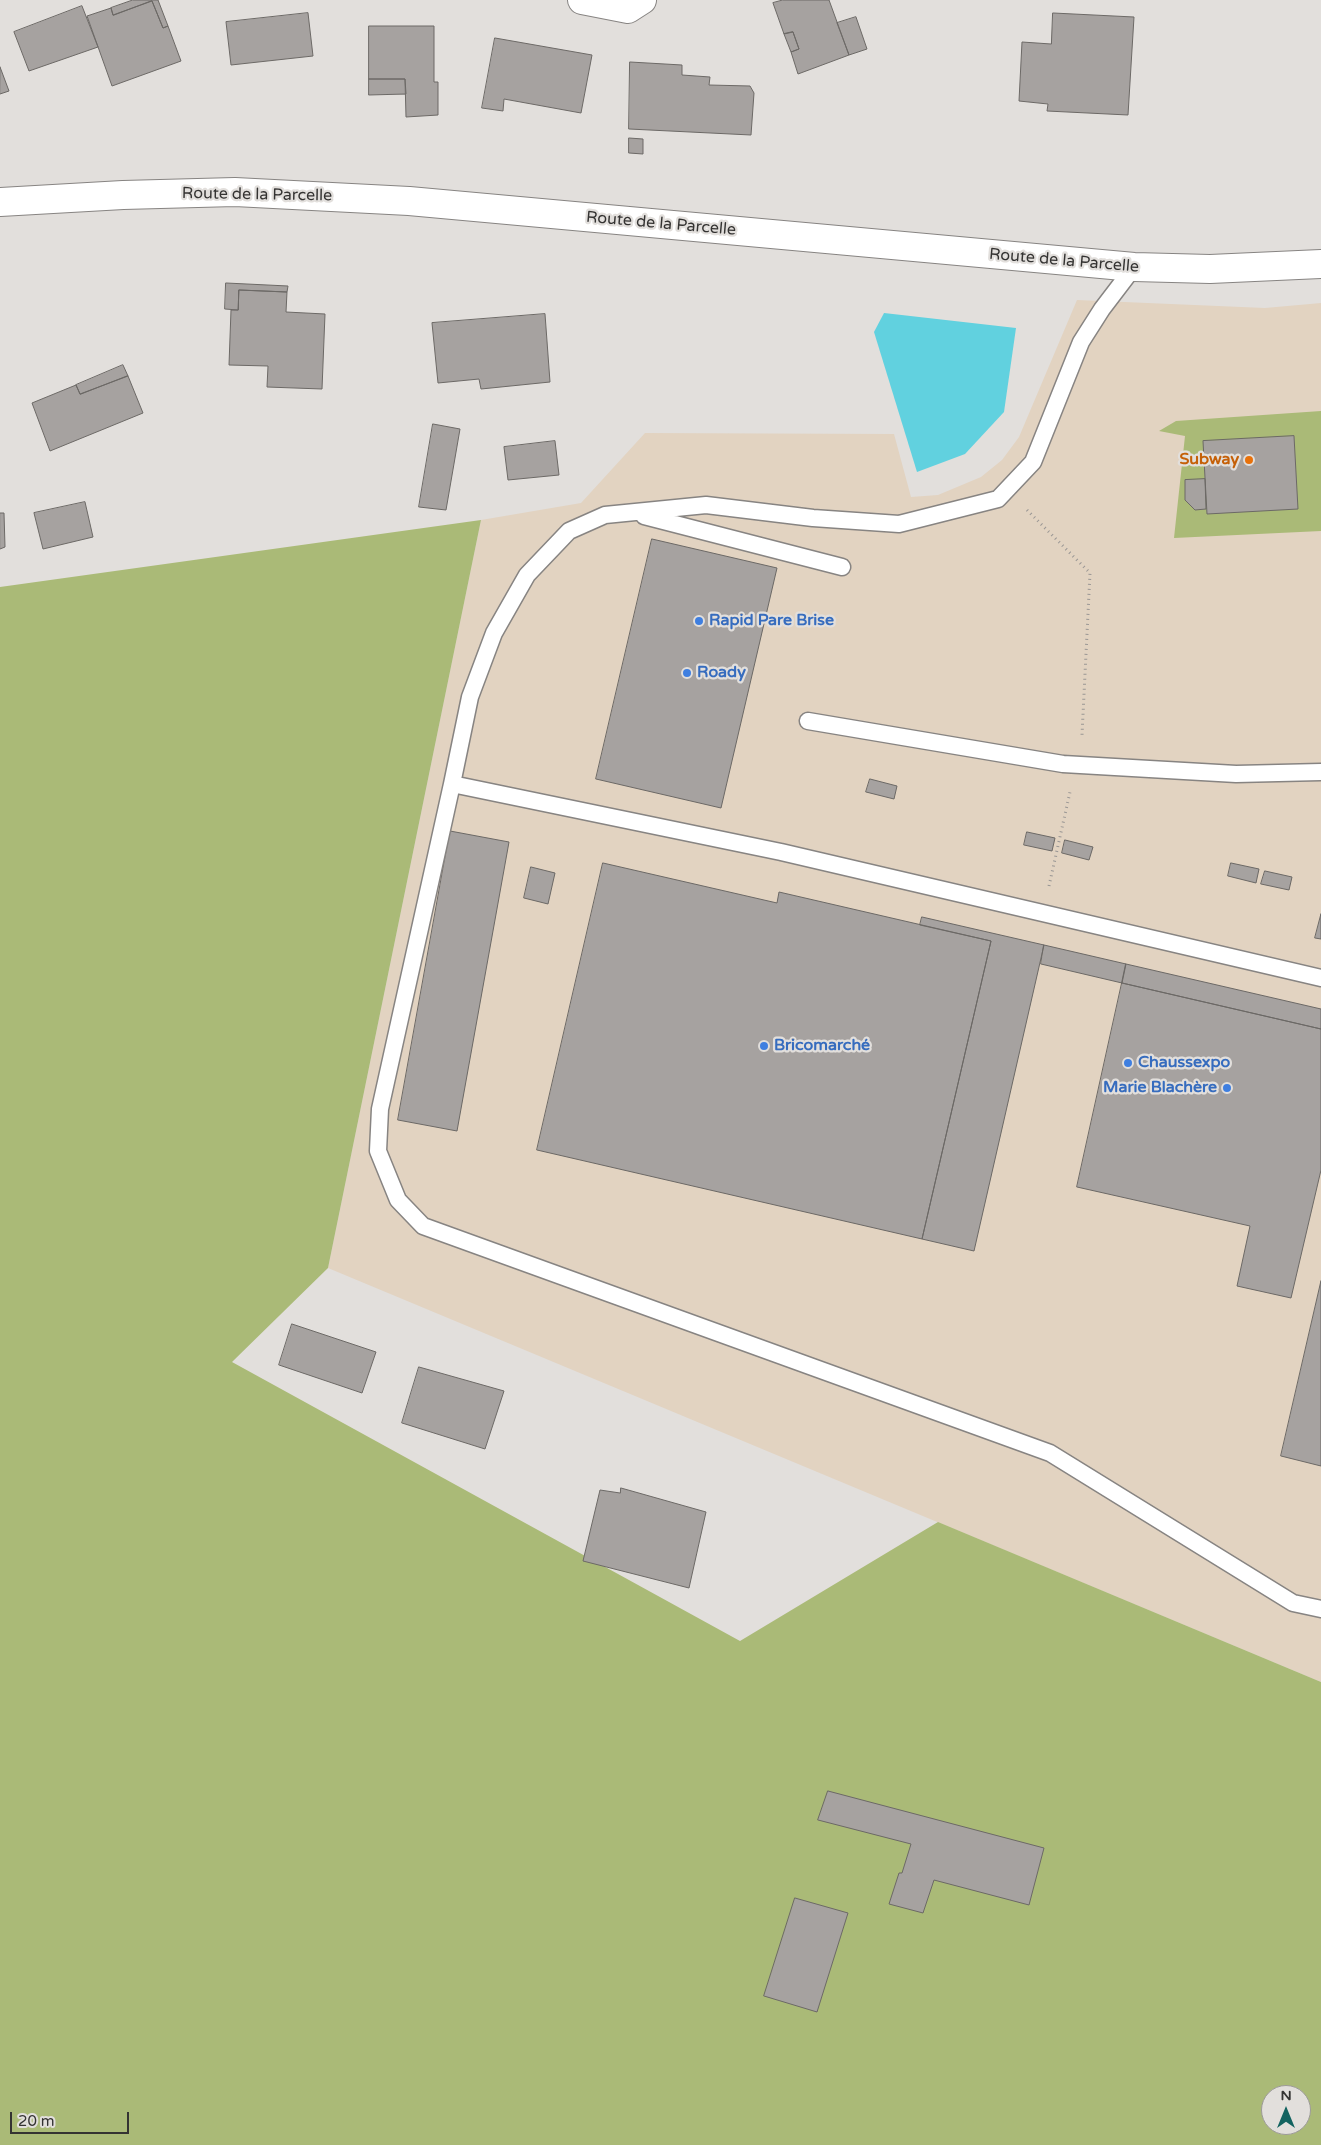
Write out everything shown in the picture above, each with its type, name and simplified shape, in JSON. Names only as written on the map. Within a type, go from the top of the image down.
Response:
[{"type":"main road","points":[[582,0],[628,9],[642,0]]},
{"type":"main road","name":"Route de la Parcelle","points":[[0,202],[123,195],[235,192],[409,200],[1134,267],[1210,269],[1321,264]]},
{"type":"lane","points":[[1134,267],[1102,309],[1081,342],[1033,462],[998,499],[899,524],[813,518],[706,505],[606,515],[569,531],[527,574],[494,633],[470,697],[380,1109],[378,1151],[398,1200],[423,1226],[1050,1453],[1293,1603],[1321,1609]]},
{"type":"lane","points":[[632,512],[842,567]]},
{"type":"lane","points":[[808,721],[1074,764],[1236,774],[1321,772]]},
{"type":"lane","points":[[452,784],[781,852],[1321,978]]},
{"type":"path","points":[[1007,490],[1090,573],[1081,746],[1074,764],[1073,782],[1043,913]]},
{"type":"shaded area","points":[[1077,300],[1265,308],[1321,303],[1321,1682],[328,1268],[481,520],[581,503],[645,433],[894,434],[911,497],[938,495],[981,477],[1002,460],[1019,437]]},
{"type":"green space","points":[[1321,411],[1321,531],[1174,538],[1185,436],[1159,431],[1176,421]]},
{"type":"green space","points":[[481,520],[328,1268],[232,1362],[740,1641],[938,1522],[1321,1682],[1321,2145],[0,2145],[0,587]]},
{"type":"water","points":[[884,313],[1016,328],[1004,412],[965,454],[917,472],[874,332]]},
{"type":"building","points":[[133,0],[158,0],[168,26],[163,28],[152,1],[113,15],[111,8]]},
{"type":"building","points":[[783,0],[829,0],[849,55],[798,74],[791,52],[799,49],[793,32],[784,34],[773,3]]},
{"type":"building","points":[[152,1],[163,28],[168,26],[181,61],[112,86],[87,16],[111,8],[113,15]]},
{"type":"building","points":[[82,6],[98,47],[29,71],[14,32]]},
{"type":"building","points":[[308,13],[313,56],[231,65],[226,22]]},
{"type":"building","points":[[1053,13],[1134,17],[1128,115],[1047,111],[1048,104],[1019,101],[1022,42],[1051,44]]},
{"type":"building","points":[[856,17],[867,49],[849,55],[837,23]]},
{"type":"building","points":[[369,26],[434,26],[434,82],[438,82],[438,115],[406,117],[405,79],[369,79]]},
{"type":"building","points":[[793,32],[799,49],[791,52],[784,34]]},
{"type":"building","points":[[495,38],[592,55],[581,113],[504,99],[503,111],[482,108]]},
{"type":"building","points":[[630,62],[682,65],[682,75],[710,77],[709,85],[750,86],[754,93],[751,135],[629,129]]},
{"type":"building","points":[[0,67],[9,91],[0,94]]},
{"type":"building","points":[[369,79],[405,79],[406,94],[369,95]]},
{"type":"building","points":[[629,138],[643,139],[643,154],[629,153]]},
{"type":"building","points":[[226,283],[288,286],[287,292],[239,290],[238,310],[225,309]]},
{"type":"building","points":[[239,290],[287,292],[286,312],[325,314],[322,389],[267,387],[268,366],[229,365],[231,310],[238,310]]},
{"type":"building","points":[[545,314],[550,382],[481,389],[479,379],[438,383],[432,323]]},
{"type":"building","points":[[123,365],[128,376],[80,394],[76,385]]},
{"type":"building","points":[[128,376],[143,413],[50,451],[32,403],[76,385],[80,394]]},
{"type":"building","points":[[433,424],[460,429],[446,510],[419,507]]},
{"type":"building","name":"Subway","points":[[1294,436],[1298,509],[1207,514],[1203,441]]},
{"type":"building","points":[[555,441],[559,475],[508,480],[504,447]]},
{"type":"building","points":[[1205,479],[1206,509],[1195,510],[1185,500],[1185,480]]},
{"type":"building","points":[[85,502],[93,537],[43,549],[34,513]]},
{"type":"building","points":[[0,513],[4,513],[5,547],[0,549]]},
{"type":"building","name":"Roady","points":[[652,539],[777,568],[721,808],[596,779]]},
{"type":"building","points":[[870,779],[897,786],[894,799],[866,792]]},
{"type":"building","points":[[450,831],[509,842],[457,1131],[398,1120]]},
{"type":"building","points":[[1027,832],[1055,838],[1052,851],[1024,845]]},
{"type":"building","points":[[1065,840],[1093,847],[1089,860],[1062,853]]},
{"type":"building","name":"Bricomarché","points":[[603,863],[777,903],[779,892],[991,941],[922,1239],[537,1150]]},
{"type":"building","points":[[1231,863],[1259,869],[1256,883],[1228,876]]},
{"type":"building","points":[[531,867],[555,873],[548,904],[524,898]]},
{"type":"building","points":[[1265,871],[1292,877],[1289,890],[1261,884]]},
{"type":"building","points":[[1321,914],[1321,939],[1315,938]]},
{"type":"building","points":[[922,917],[1044,945],[974,1251],[922,1239],[991,941],[920,925]]},
{"type":"building","points":[[1044,945],[1126,964],[1122,983],[1041,964]]},
{"type":"building","points":[[1126,964],[1321,1009],[1321,1029],[1122,983]]},
{"type":"building","points":[[1122,983],[1321,1029],[1321,1170],[1291,1298],[1237,1286],[1250,1226],[1077,1187]]},
{"type":"building","points":[[1321,1281],[1321,1466],[1281,1456]]},
{"type":"building","points":[[292,1324],[376,1352],[362,1393],[279,1365]]},
{"type":"building","points":[[419,1367],[504,1391],[485,1449],[402,1423]]},
{"type":"building","points":[[621,1488],[706,1512],[689,1588],[583,1561],[600,1490],[620,1493]]},
{"type":"building","points":[[828,1791],[1044,1848],[1029,1905],[934,1880],[923,1913],[889,1904],[899,1873],[902,1873],[911,1844],[818,1820]]},
{"type":"building","points":[[795,1898],[848,1913],[817,2012],[764,1996]]},
{"type":"place","name":"Subway","points":[[1249,460]]},
{"type":"place","name":"Rapid Pare Brise","points":[[699,621]]},
{"type":"place","name":"Roady","points":[[687,673]]},
{"type":"place","name":"Bricomarché","points":[[764,1046]]},
{"type":"place","name":"Chaussexpo","points":[[1128,1063]]},
{"type":"place","name":"Marie Blachère","points":[[1227,1088]]}]
